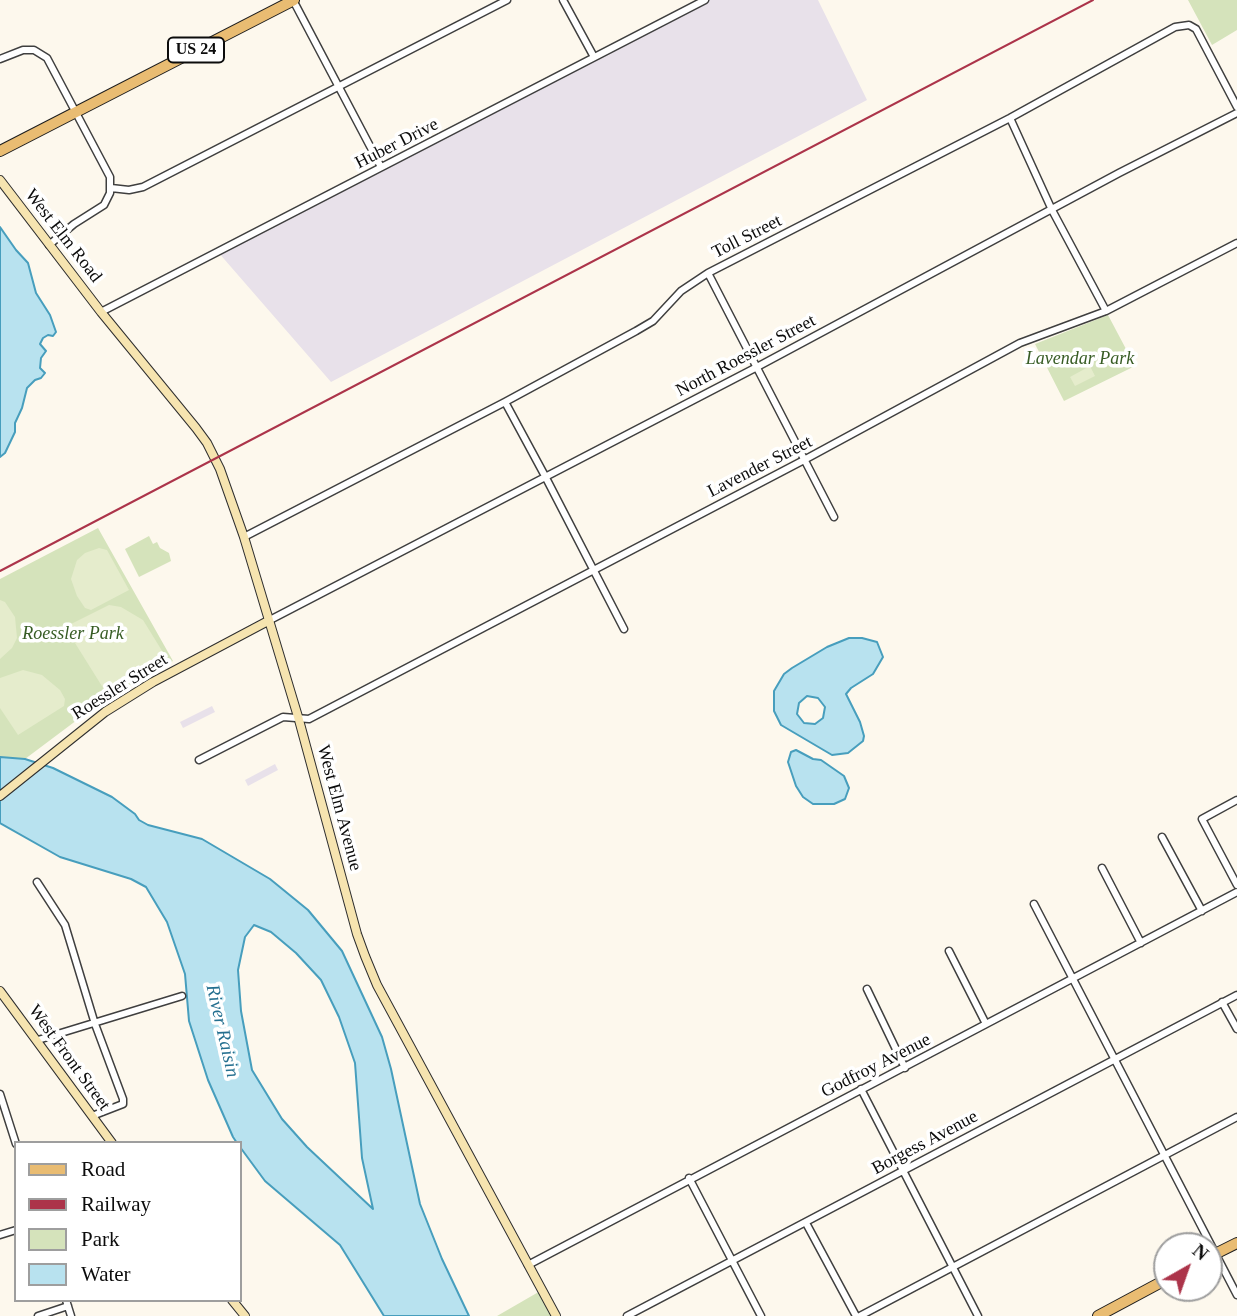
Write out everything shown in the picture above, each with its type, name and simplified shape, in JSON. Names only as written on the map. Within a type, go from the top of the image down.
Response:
[{"type":"main road","name":"US 24","points":[[0,151],[293,0]]},
{"type":"main road","points":[[1098,1316],[1153,1287]]},
{"type":"street","points":[[293,0],[381,167]]},
{"type":"street","points":[[111,188],[128,190],[143,187],[507,0]]},
{"type":"street","points":[[563,0],[594,57]]},
{"type":"street","name":"Huber Drive","points":[[101,312],[705,0]]},
{"type":"street","name":"Toll Street","points":[[244,537],[505,402],[653,321],[681,291],[708,272],[1010,118],[1175,27],[1189,25],[1196,29],[1237,107]]},
{"type":"street","points":[[0,59],[23,50],[34,50],[43,54],[110,175],[109,197],[102,207],[74,224],[49,245]]},
{"type":"street","name":"North Roessler Street","points":[[268,621],[1237,113]]},
{"type":"street","points":[[1010,118],[1052,210],[1106,311]]},
{"type":"street","name":"West Elm Road","points":[[0,180],[101,312]]},
{"type":"street","name":"Lavender Street","points":[[199,760],[283,717],[309,719],[804,460],[1020,343],[1106,311],[1237,243]]},
{"type":"street","points":[[708,272],[834,517]]},
{"type":"street","name":"West Elm Avenue","points":[[101,312],[207,443],[226,480],[299,720],[357,934],[377,985],[556,1316]]},
{"type":"street","points":[[505,402],[624,629]]},
{"type":"street","name":"Roessler Street","points":[[0,796],[104,712],[153,682],[268,621]]},
{"type":"street","points":[[1237,800],[1202,818],[1237,885]]},
{"type":"street","points":[[1162,837],[1202,911]]},
{"type":"street","points":[[1102,868],[1141,943]]},
{"type":"street","points":[[37,882],[65,925],[123,1104],[92,1116]]},
{"type":"street","name":"Godfroy Avenue","points":[[528,1265],[1237,892]]},
{"type":"street","points":[[1034,904],[1164,1154],[1201,1232]]},
{"type":"street","points":[[949,951],[986,1024]]},
{"type":"street","points":[[867,989],[905,1068]]},
{"type":"street","name":"West Front Street","points":[[0,991],[111,1141]]},
{"type":"street","name":"Borgess Avenue","points":[[627,1316],[1237,995]]},
{"type":"street","points":[[37,1040],[182,996]]},
{"type":"street","points":[[1222,1002],[1237,1029]]},
{"type":"street","points":[[861,1089],[978,1316]]},
{"type":"street","points":[[0,1094],[15,1141]]},
{"type":"street","points":[[806,1223],[858,1316],[1237,1117]]},
{"type":"street","points":[[689,1178],[761,1316]]},
{"type":"street","points":[[1223,1273],[1237,1295]]},
{"type":"street","points":[[38,1316],[67,1303],[71,1316]]},
{"type":"shaded area","points":[[706,0],[818,0],[867,100],[331,382],[218,252]]},
{"type":"shaded area","points":[[212,706],[215,712],[183,728],[180,722]]},
{"type":"shaded area","points":[[275,764],[278,770],[248,786],[245,780]]},
{"type":"green space","points":[[1188,0],[1237,0],[1237,30],[1212,45]]},
{"type":"green space","name":"Lavendar Park","points":[[1108,315],[1135,366],[1064,401],[1035,344]]},
{"type":"green space","points":[[1090,366],[1095,376],[1075,386],[1070,377]]},
{"type":"green space","name":"Roessler Park","points":[[98,528],[173,661],[101,702],[25,759],[0,757],[0,579]]},
{"type":"green space","points":[[149,536],[153,544],[157,542],[160,548],[169,553],[171,561],[139,577],[125,549]]},
{"type":"green space","points":[[99,548],[107,550],[129,590],[91,610],[85,608],[77,596],[71,579],[77,560],[85,553]]},
{"type":"green space","points":[[0,600],[5,602],[15,617],[17,638],[12,648],[0,659]]},
{"type":"green space","points":[[109,605],[121,607],[143,620],[164,654],[105,691],[65,627]]},
{"type":"green space","points":[[23,670],[42,675],[60,690],[65,699],[64,706],[18,735],[0,708],[0,678]]},
{"type":"green space","points":[[542,1290],[556,1316],[497,1316]]},
{"type":"water","points":[[0,227],[28,263],[36,293],[50,315],[56,332],[53,336],[43,338],[40,344],[46,351],[41,358],[40,368],[45,373],[27,388],[15,423],[15,432],[5,453],[0,457]]},
{"type":"water","points":[[849,638],[862,638],[877,642],[883,657],[873,674],[846,694],[860,722],[863,741],[848,753],[832,755],[781,725],[774,711],[774,691],[784,674],[827,647]],"holes":[[[807,696],[818,698],[825,707],[823,718],[815,724],[804,723],[797,714],[799,703]]]},
{"type":"water","points":[[796,750],[821,760],[844,776],[849,788],[845,799],[834,804],[813,804],[803,797],[796,786],[788,762],[791,752]]},
{"type":"water","name":"River Raisin","points":[[0,757],[25,759],[53,768],[112,797],[148,825],[202,839],[270,879],[308,910],[342,951],[382,1037],[420,1204],[469,1316],[384,1316],[340,1245],[265,1181],[242,1150],[242,1141],[236,1141],[233,1137],[208,1080],[189,1021],[185,974],[167,922],[146,887],[131,879],[60,857],[0,823]],"holes":[[[254,925],[271,932],[296,953],[321,980],[339,1017],[355,1063],[362,1158],[373,1209],[307,1147],[282,1119],[252,1070],[241,1011],[238,970],[245,937]]]},
{"type":"railway","points":[[0,571],[1093,0]]}]
